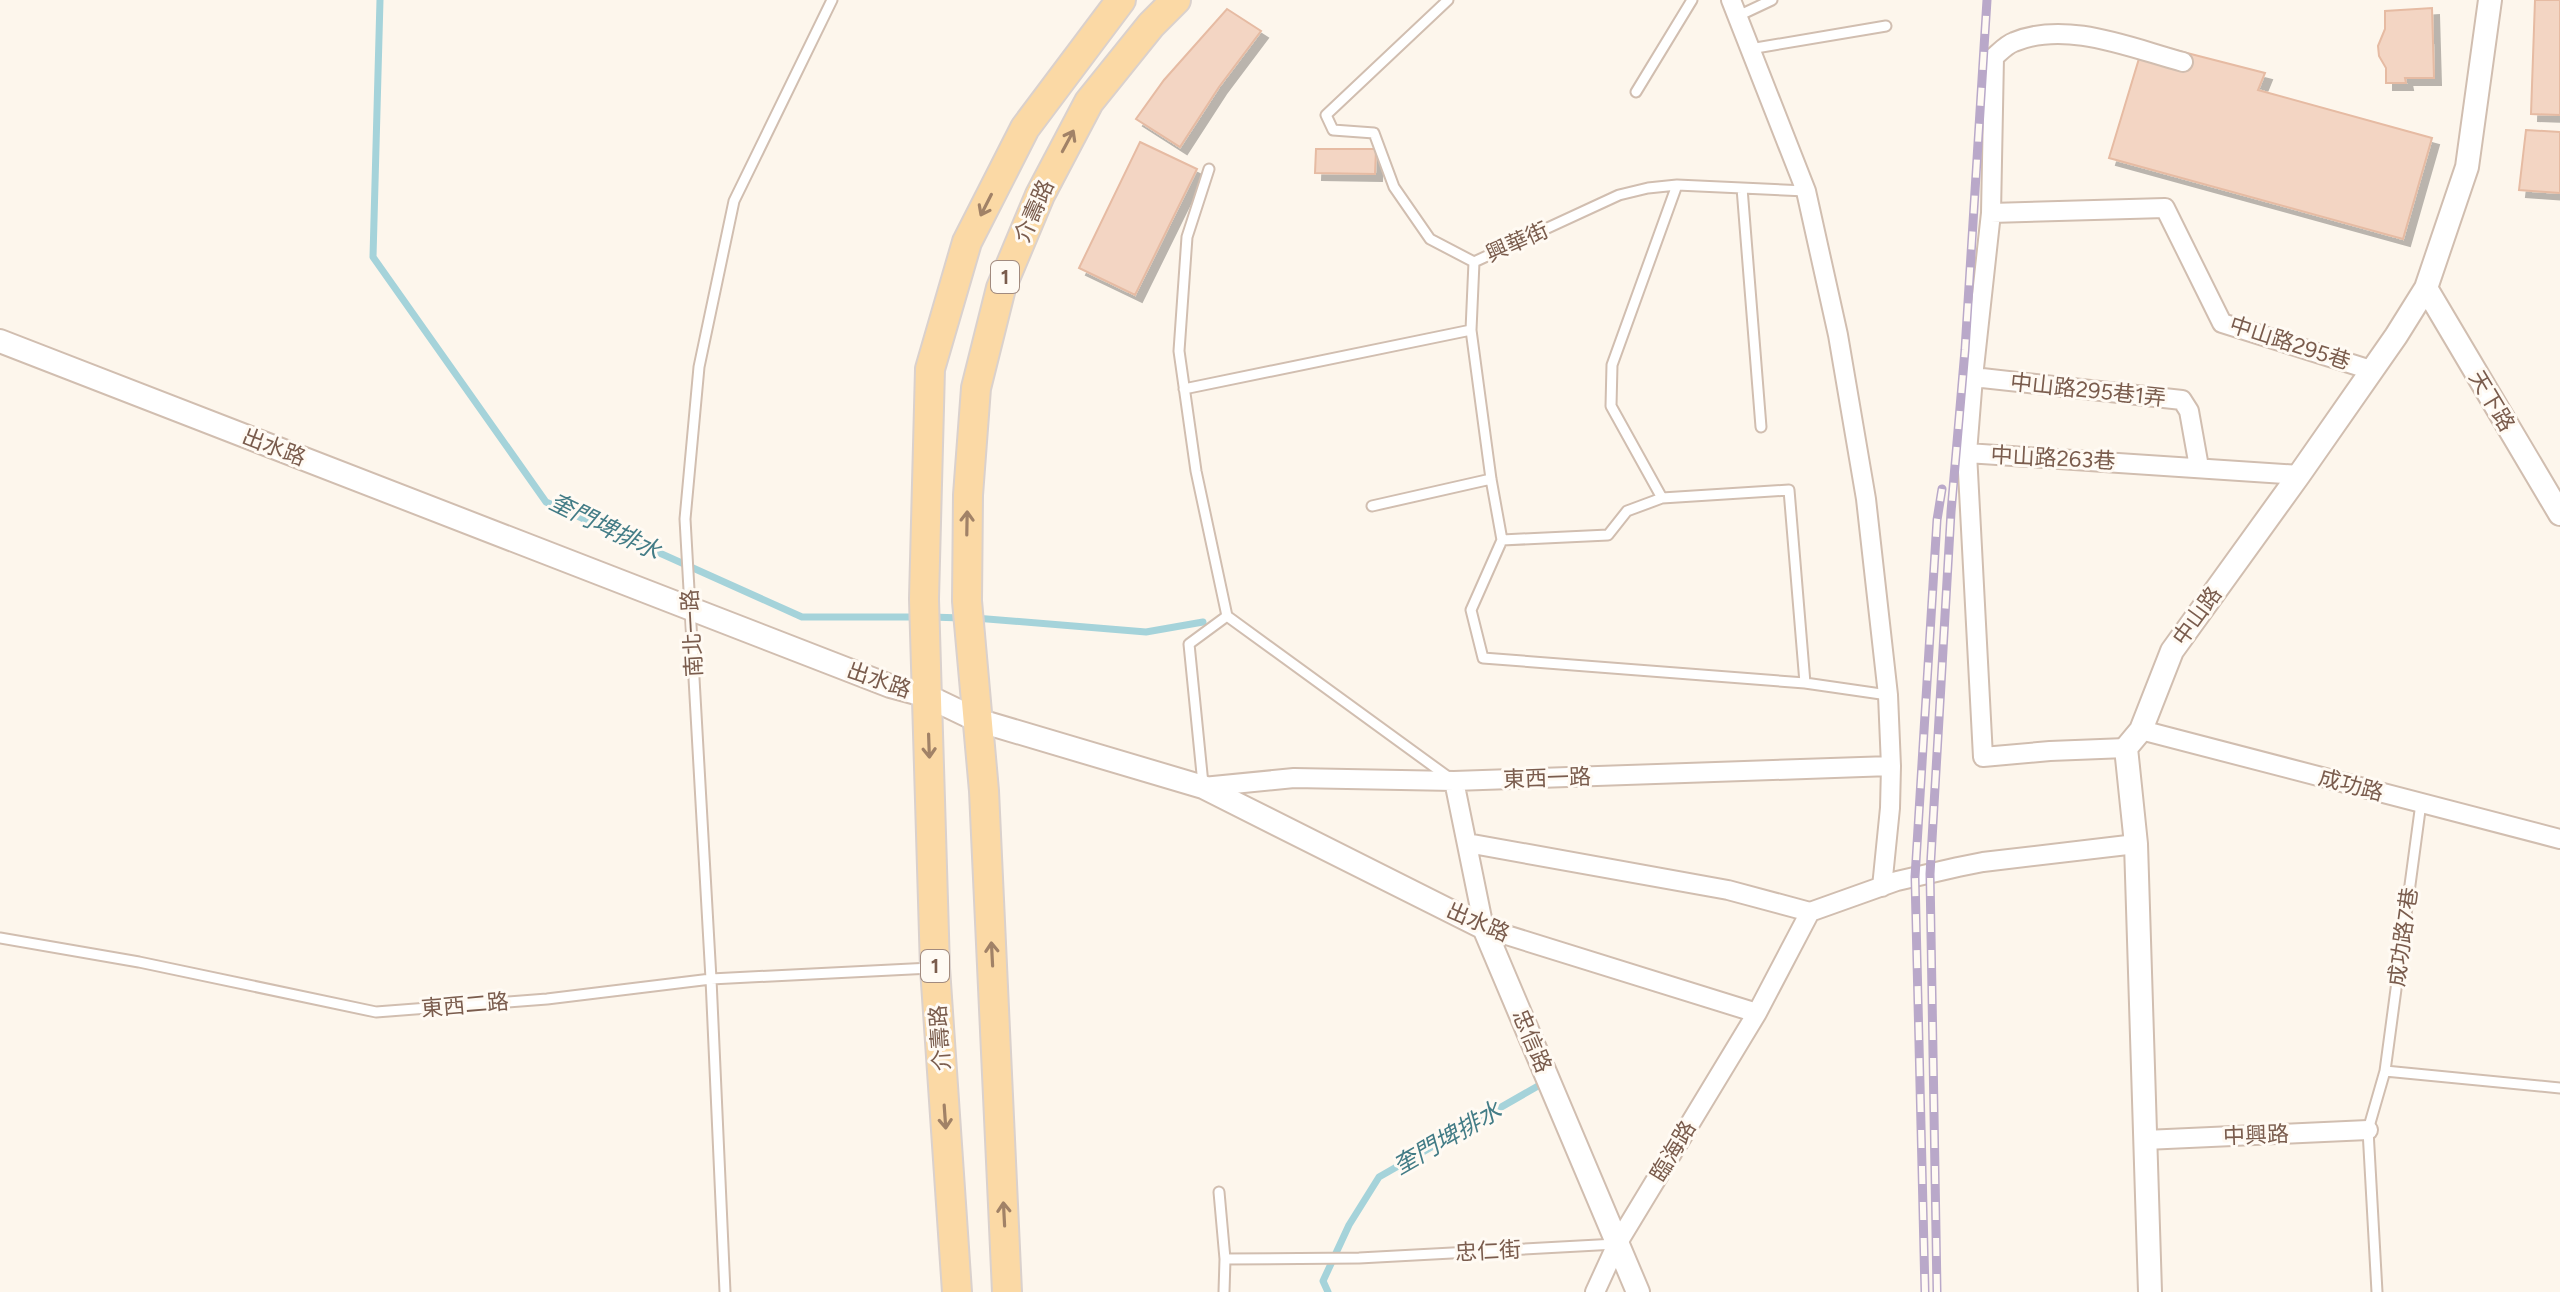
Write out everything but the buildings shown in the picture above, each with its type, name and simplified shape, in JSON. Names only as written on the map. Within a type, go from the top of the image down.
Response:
[{"type":"main road","name":"介壽路","points":[[957,1292],[935,968],[924,599],[930,369],[967,242],[1025,128],[1121,0]]},
{"type":"main road","name":"介壽路","points":[[977,720],[967,601],[968,495],[976,388],[1001,288],[1040,195],[1089,102],[1151,25],[1176,0]]},
{"type":"main road","name":"1","points":[[977,720],[984,791],[1007,1292]]},
{"type":"street","name":"中山路","points":[[2126,748],[2141,730],[2172,651],[2299,475],[2426,288],[2467,167],[2490,0]]},
{"type":"street","points":[[1734,8],[1806,191],[1838,335],[1866,499],[1888,695],[1891,766],[1882,887]]},
{"type":"street","points":[[1967,453],[1991,213],[1994,57],[2011,43],[2031,37],[2071,33],[2183,62]]},
{"type":"street","name":"中山路295巷","points":[[1991,213],[2165,208],[2222,323],[2371,370]]},
{"type":"street","name":"天下路","points":[[2426,288],[2560,514]]},
{"type":"street","name":"出水路","points":[[0,341],[690,598],[890,686],[927,696],[977,720],[1203,787],[1484,928],[1757,1013]]},
{"type":"street","name":"中山路295巷1弄","points":[[1973,377],[2182,400],[2189,411],[2199,467]]},
{"type":"street","name":"中山路263巷","points":[[2126,748],[1983,757],[1967,453],[2299,475]]},
{"type":"street","name":"成功路","points":[[2141,730],[2560,839]]},
{"type":"street","points":[[2126,748],[2136,844],[2150,1292]]},
{"type":"street","name":"東西一路","points":[[1203,787],[1294,778],[1454,781],[1891,766]]},
{"type":"street","name":"忠信路","points":[[1454,781],[1484,928],[1638,1292]]},
{"type":"street","points":[[1467,843],[1728,890],[1810,912],[1897,881],[1983,862],[2136,844]]},
{"type":"street","name":"臨海路","points":[[1595,1292],[1617,1244],[1757,1013],[1810,912]]},
{"type":"street","name":"中興路","points":[[2145,1140],[2368,1130]]},
{"type":"lane","name":"南北一路","points":[[725,1292],[685,519],[699,367],[734,201],[832,0]]},
{"type":"lane","name":"興華街","points":[[1448,0],[1326,115],[1333,130],[1374,133],[1394,187],[1430,239],[1474,262],[1619,195],[1648,188],[1677,185],[1806,191]]},
{"type":"lane","points":[[1636,92],[1692,0]]},
{"type":"lane","points":[[1734,8],[1772,0]]},
{"type":"lane","points":[[1750,49],[1886,26]]},
{"type":"lane","points":[[1209,169],[1187,237],[1179,351],[1196,471],[1227,616],[1454,781]]},
{"type":"lane","points":[[1662,498],[1611,406],[1612,365],[1677,185]]},
{"type":"lane","points":[[1742,188],[1761,427]]},
{"type":"lane","points":[[1474,262],[1471,330],[1502,540],[1471,610],[1483,658],[1805,683],[1888,695]]},
{"type":"lane","points":[[1184,389],[1471,330]]},
{"type":"lane","points":[[1372,506],[1491,479]]},
{"type":"lane","points":[[1502,540],[1608,535],[1627,511],[1662,498],[1789,490],[1805,683]]},
{"type":"lane","points":[[1203,787],[1189,644],[1227,616]]},
{"type":"lane","name":"成功路7巷","points":[[2377,1292],[2368,1130],[2385,1071],[2421,803]]},
{"type":"lane","name":"東西二路","points":[[0,938],[139,962],[376,1012],[547,999],[711,979],[935,968]]},
{"type":"lane","points":[[2385,1071],[2560,1088]]},
{"type":"lane","points":[[1219,1192],[1225,1259],[1224,1292]]},
{"type":"lane","name":"忠仁街","points":[[1225,1259],[1311,1260],[1617,1244]]},
{"type":"waterway","name":"奎門埤排水","points":[[380,0],[373,257],[546,502],[802,617],[918,617]]},
{"type":"waterway","name":"奎門埤排水","points":[[931,617],[962,618]]},
{"type":"waterway","name":"奎門埤排水","points":[[975,618],[1146,632],[1203,622]]},
{"type":"waterway","name":"奎門埤排水","points":[[1328,1292],[1323,1281],[1349,1225],[1379,1177],[1545,1082]]},
{"type":"railway","points":[[1937,1292],[1930,874],[1951,512],[1965,350],[1987,0]]},
{"type":"railway","points":[[1925,1292],[1915,877],[1937,520],[1942,489]]}]
